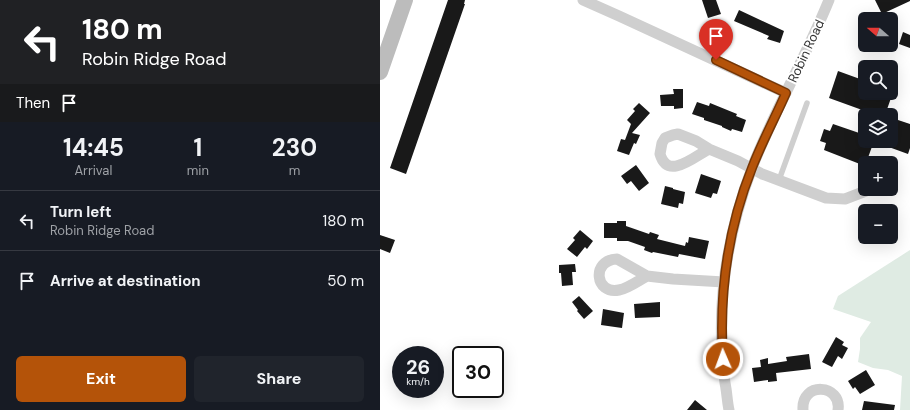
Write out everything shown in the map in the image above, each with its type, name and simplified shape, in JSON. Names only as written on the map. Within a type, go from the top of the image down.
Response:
[{"type":"street","points":[[380,69],[404,0]]},
{"type":"street","points":[[583,0],[626,18],[786,93]]},
{"type":"street","name":"Robin Road","points":[[729,410],[722,346],[724,282],[729,248],[738,209],[752,168],[829,0]]},
{"type":"street","points":[[709,149],[738,161],[762,174],[826,198],[845,199],[858,194]]},
{"type":"street","points":[[647,276],[724,282]]},
{"type":"street","points":[[803,410],[804,399],[808,394],[813,390],[825,389],[835,396],[838,402],[838,410]]},
{"type":"lane","points":[[779,180],[806,103]]},
{"type":"shaded area","points":[[910,250],[910,410],[900,410],[902,376],[888,370],[873,368],[858,362],[860,338],[871,322],[833,309],[838,296]]},
{"type":"building","points":[[448,0],[465,0],[465,4],[406,174],[390,168]]},
{"type":"building","points":[[702,0],[716,0],[721,14],[708,18]]},
{"type":"building","points":[[875,0],[910,0],[886,12],[881,12]]},
{"type":"building","points":[[739,10],[784,31],[780,43],[767,39],[769,36],[734,21]]},
{"type":"building","points":[[903,32],[910,35],[910,48],[899,44]]},
{"type":"building","points":[[838,71],[858,78],[858,100],[890,100],[887,108],[858,108],[829,98]]},
{"type":"building","points":[[673,89],[683,89],[683,108],[674,109],[674,106],[661,106],[660,95],[674,94]]},
{"type":"building","points":[[697,102],[709,106],[710,103],[737,114],[736,116],[746,120],[742,132],[732,129],[731,131],[692,114]]},
{"type":"building","points":[[639,103],[650,113],[632,133],[640,135],[636,144],[634,143],[629,155],[617,151],[621,139],[625,140],[631,124],[627,120],[635,111],[633,109]]},
{"type":"building","points":[[898,120],[910,124],[910,148],[908,154],[892,148],[898,148]]},
{"type":"building","points":[[833,124],[858,133],[858,148],[871,148],[869,156],[858,156],[858,163],[824,150],[826,143],[820,141],[824,129],[830,131]]},
{"type":"building","points":[[636,165],[649,183],[639,191],[631,181],[627,184],[621,176]]},
{"type":"building","points":[[701,174],[721,181],[717,194],[713,193],[711,198],[695,193]]},
{"type":"building","points":[[665,186],[685,192],[683,204],[679,203],[678,208],[661,204]]},
{"type":"building","points":[[617,221],[626,221],[626,226],[649,234],[650,232],[659,235],[657,239],[685,246],[686,242],[688,243],[689,237],[709,241],[705,259],[679,254],[678,257],[652,253],[644,250],[645,247],[628,241],[617,241],[617,238],[604,238],[604,223],[617,223]]},
{"type":"building","points":[[580,230],[593,241],[587,249],[585,247],[577,257],[567,249],[575,240],[573,238]]},
{"type":"building","points":[[380,235],[395,240],[390,253],[380,249]]},
{"type":"building","points":[[575,264],[576,272],[572,272],[573,285],[562,286],[559,265]]},
{"type":"building","points":[[579,296],[593,311],[584,319],[572,302]]},
{"type":"building","points":[[660,302],[660,317],[635,318],[634,304]]},
{"type":"building","points":[[603,309],[624,313],[622,328],[601,325]]},
{"type":"building","points":[[836,337],[844,342],[842,345],[848,348],[842,359],[838,356],[832,367],[822,362]]},
{"type":"building","points":[[809,354],[811,369],[776,373],[777,381],[768,382],[768,380],[754,382],[752,368],[761,367],[760,360],[768,358],[768,364],[787,361],[786,357]]},
{"type":"building","points":[[866,370],[875,385],[860,394],[855,387],[853,389],[848,381]]},
{"type":"building","points":[[695,400],[707,410],[687,410]]},
{"type":"building","points":[[864,401],[895,405],[894,410],[862,410]]},
{"type":"route","points":[[716,60],[786,93],[752,168],[738,209],[729,248],[724,282],[722,326],[723,359]]}]
